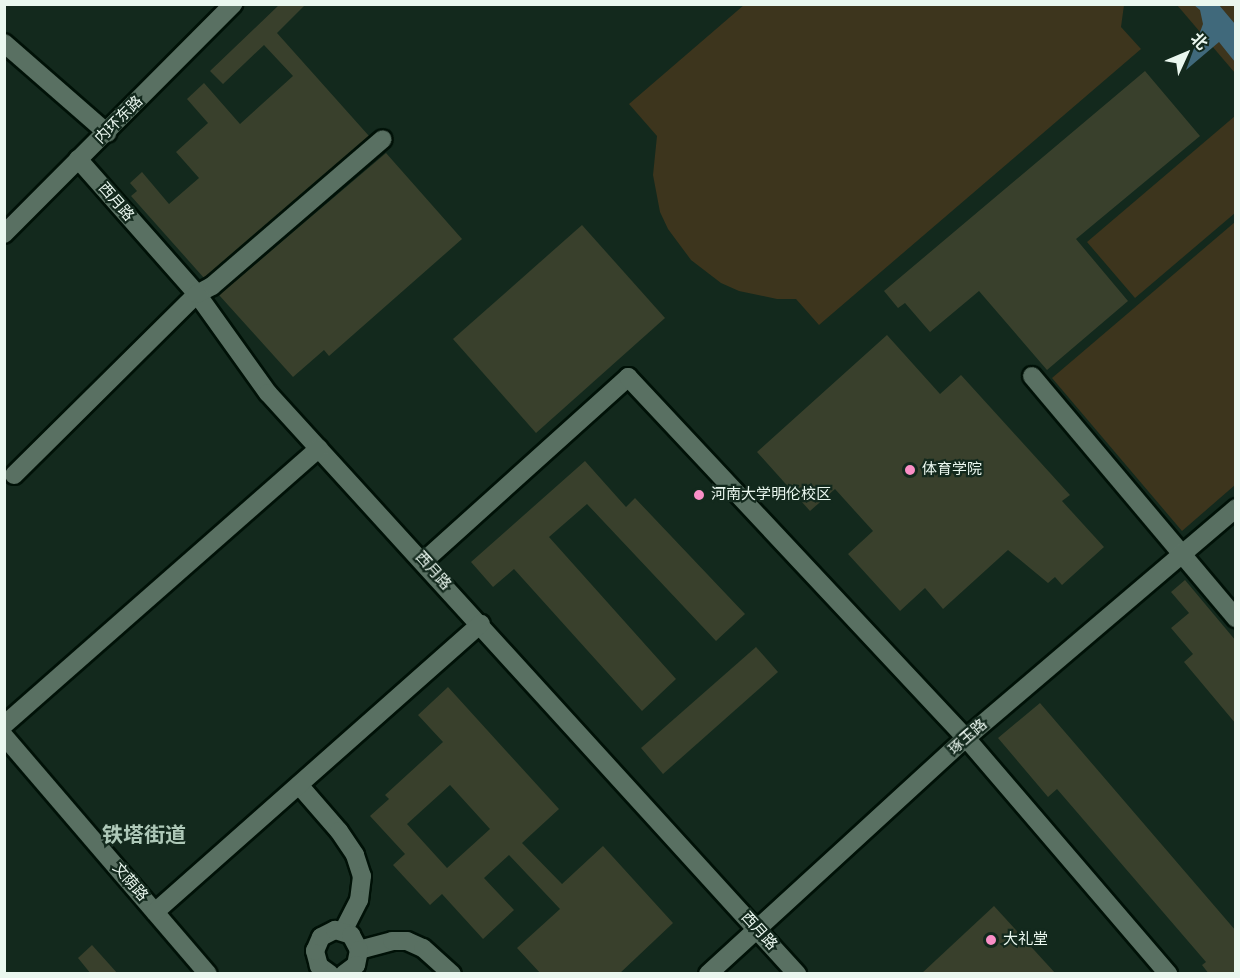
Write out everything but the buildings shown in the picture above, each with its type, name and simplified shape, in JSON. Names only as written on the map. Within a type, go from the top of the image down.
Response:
[{"type":"street","name":"内环东路","points":[[4,234],[78,159],[107,134],[233,4]]},
{"type":"street","points":[[4,44],[107,134]]},
{"type":"street","points":[[14,475],[197,294],[212,286],[383,139]]},
{"type":"street","name":"西月路","points":[[78,159],[197,294],[268,393],[424,561],[758,928],[797,974]]},
{"type":"street","points":[[1032,376],[1236,618]]},
{"type":"street","points":[[424,561],[628,377],[966,738],[1168,974]]},
{"type":"street","points":[[4,725],[319,448]]},
{"type":"street","name":"琢玉路","points":[[708,974],[966,738],[1236,508]]},
{"type":"street","points":[[155,912],[481,624]]},
{"type":"street","name":"文荫路","points":[[4,735],[208,974]]},
{"type":"street","points":[[299,785],[339,831],[355,855],[362,876],[359,900],[344,931]]},
{"type":"street","points":[[322,972],[315,959],[316,944],[327,933],[344,931],[356,942],[359,950],[356,964],[344,974]]},
{"type":"street","points":[[359,950],[392,941],[407,941],[423,948],[452,974]]},
{"type":"shaded area","points":[[744,5],[1124,5],[1121,27],[1141,49],[819,325],[796,299],[777,299],[739,291],[721,283],[691,260],[668,229],[660,212],[653,175],[657,136],[629,104]]},
{"type":"shaded area","points":[[1177,5],[1235,5],[1235,73]]},
{"type":"shaded area","points":[[1235,116],[1235,213],[1135,298],[1087,242]]},
{"type":"shaded area","points":[[1235,222],[1235,485],[1182,531],[1052,378]]},
{"type":"water","points":[[1194,5],[1219,5],[1235,24],[1235,62],[1219,42],[1186,70],[1203,24],[1200,10]]},
{"type":"place","name":"体育学院","points":[[910,470]]},
{"type":"place","name":"河南大学明伦校区","points":[[699,495]]},
{"type":"place","name":"大礼堂","points":[[991,940]]},
{"type":"district","name":"铁塔街道","points":[[144,835]]}]
